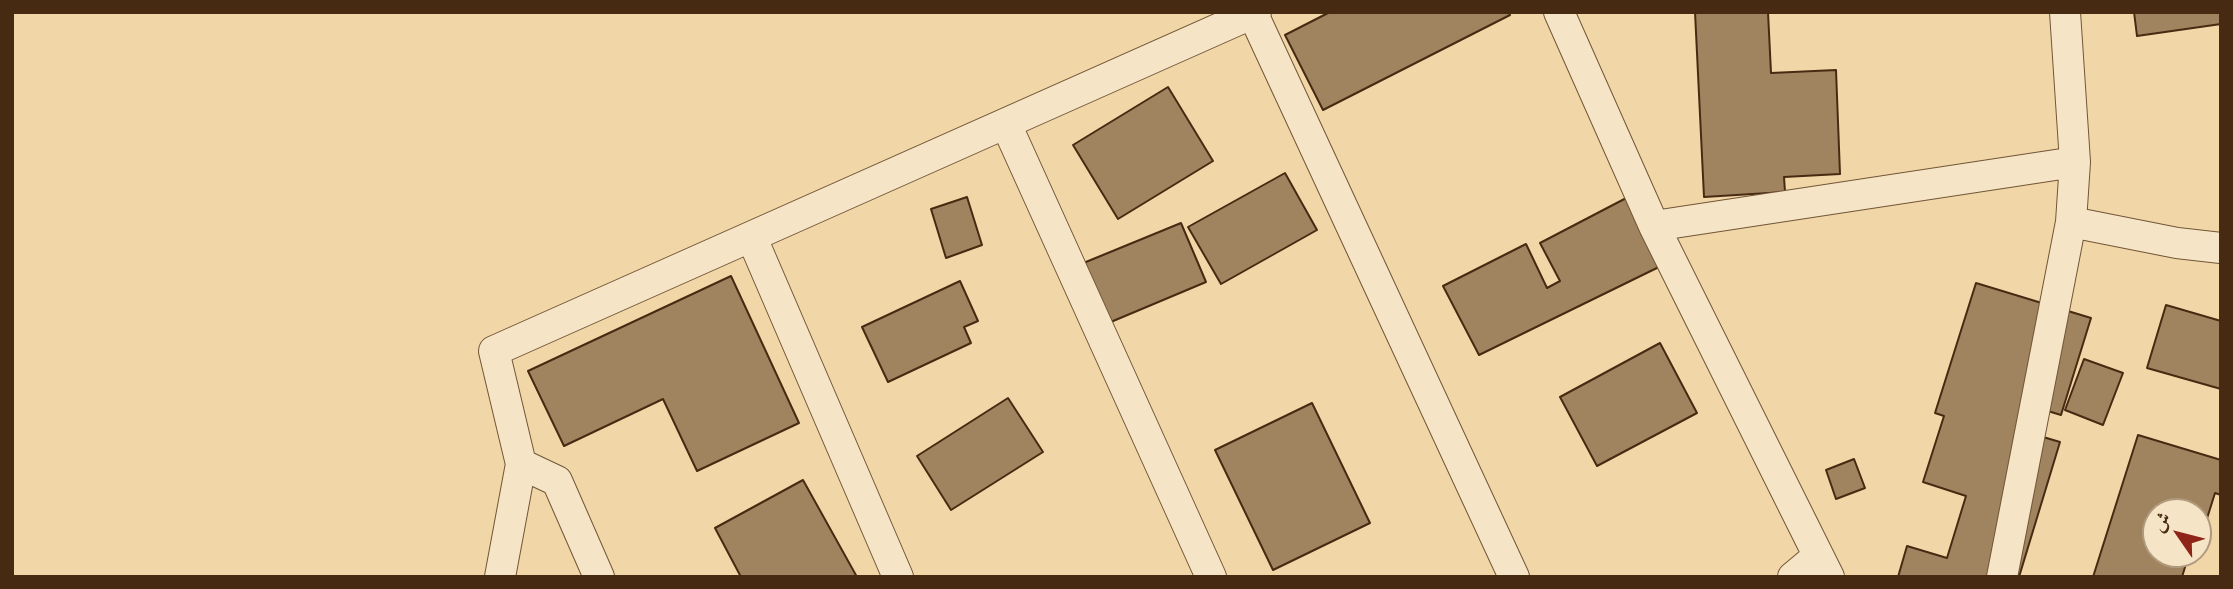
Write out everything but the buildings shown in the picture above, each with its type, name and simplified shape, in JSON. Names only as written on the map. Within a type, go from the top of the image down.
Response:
[{"type":"street","points":[[1559,12],[1654,226],[1823,567],[1793,577]]},
{"type":"street","points":[[2002,577],[2071,222],[2075,162],[2065,12]]},
{"type":"street","points":[[500,577],[521,464],[494,351],[1254,13],[1514,577]]},
{"type":"street","points":[[1006,124],[1212,577]]},
{"type":"street","points":[[1654,226],[2075,162]]},
{"type":"street","points":[[2071,222],[2177,243],[2221,248]]},
{"type":"street","points":[[752,238],[898,577]]},
{"type":"street","points":[[521,464],[556,481],[598,577]]}]
